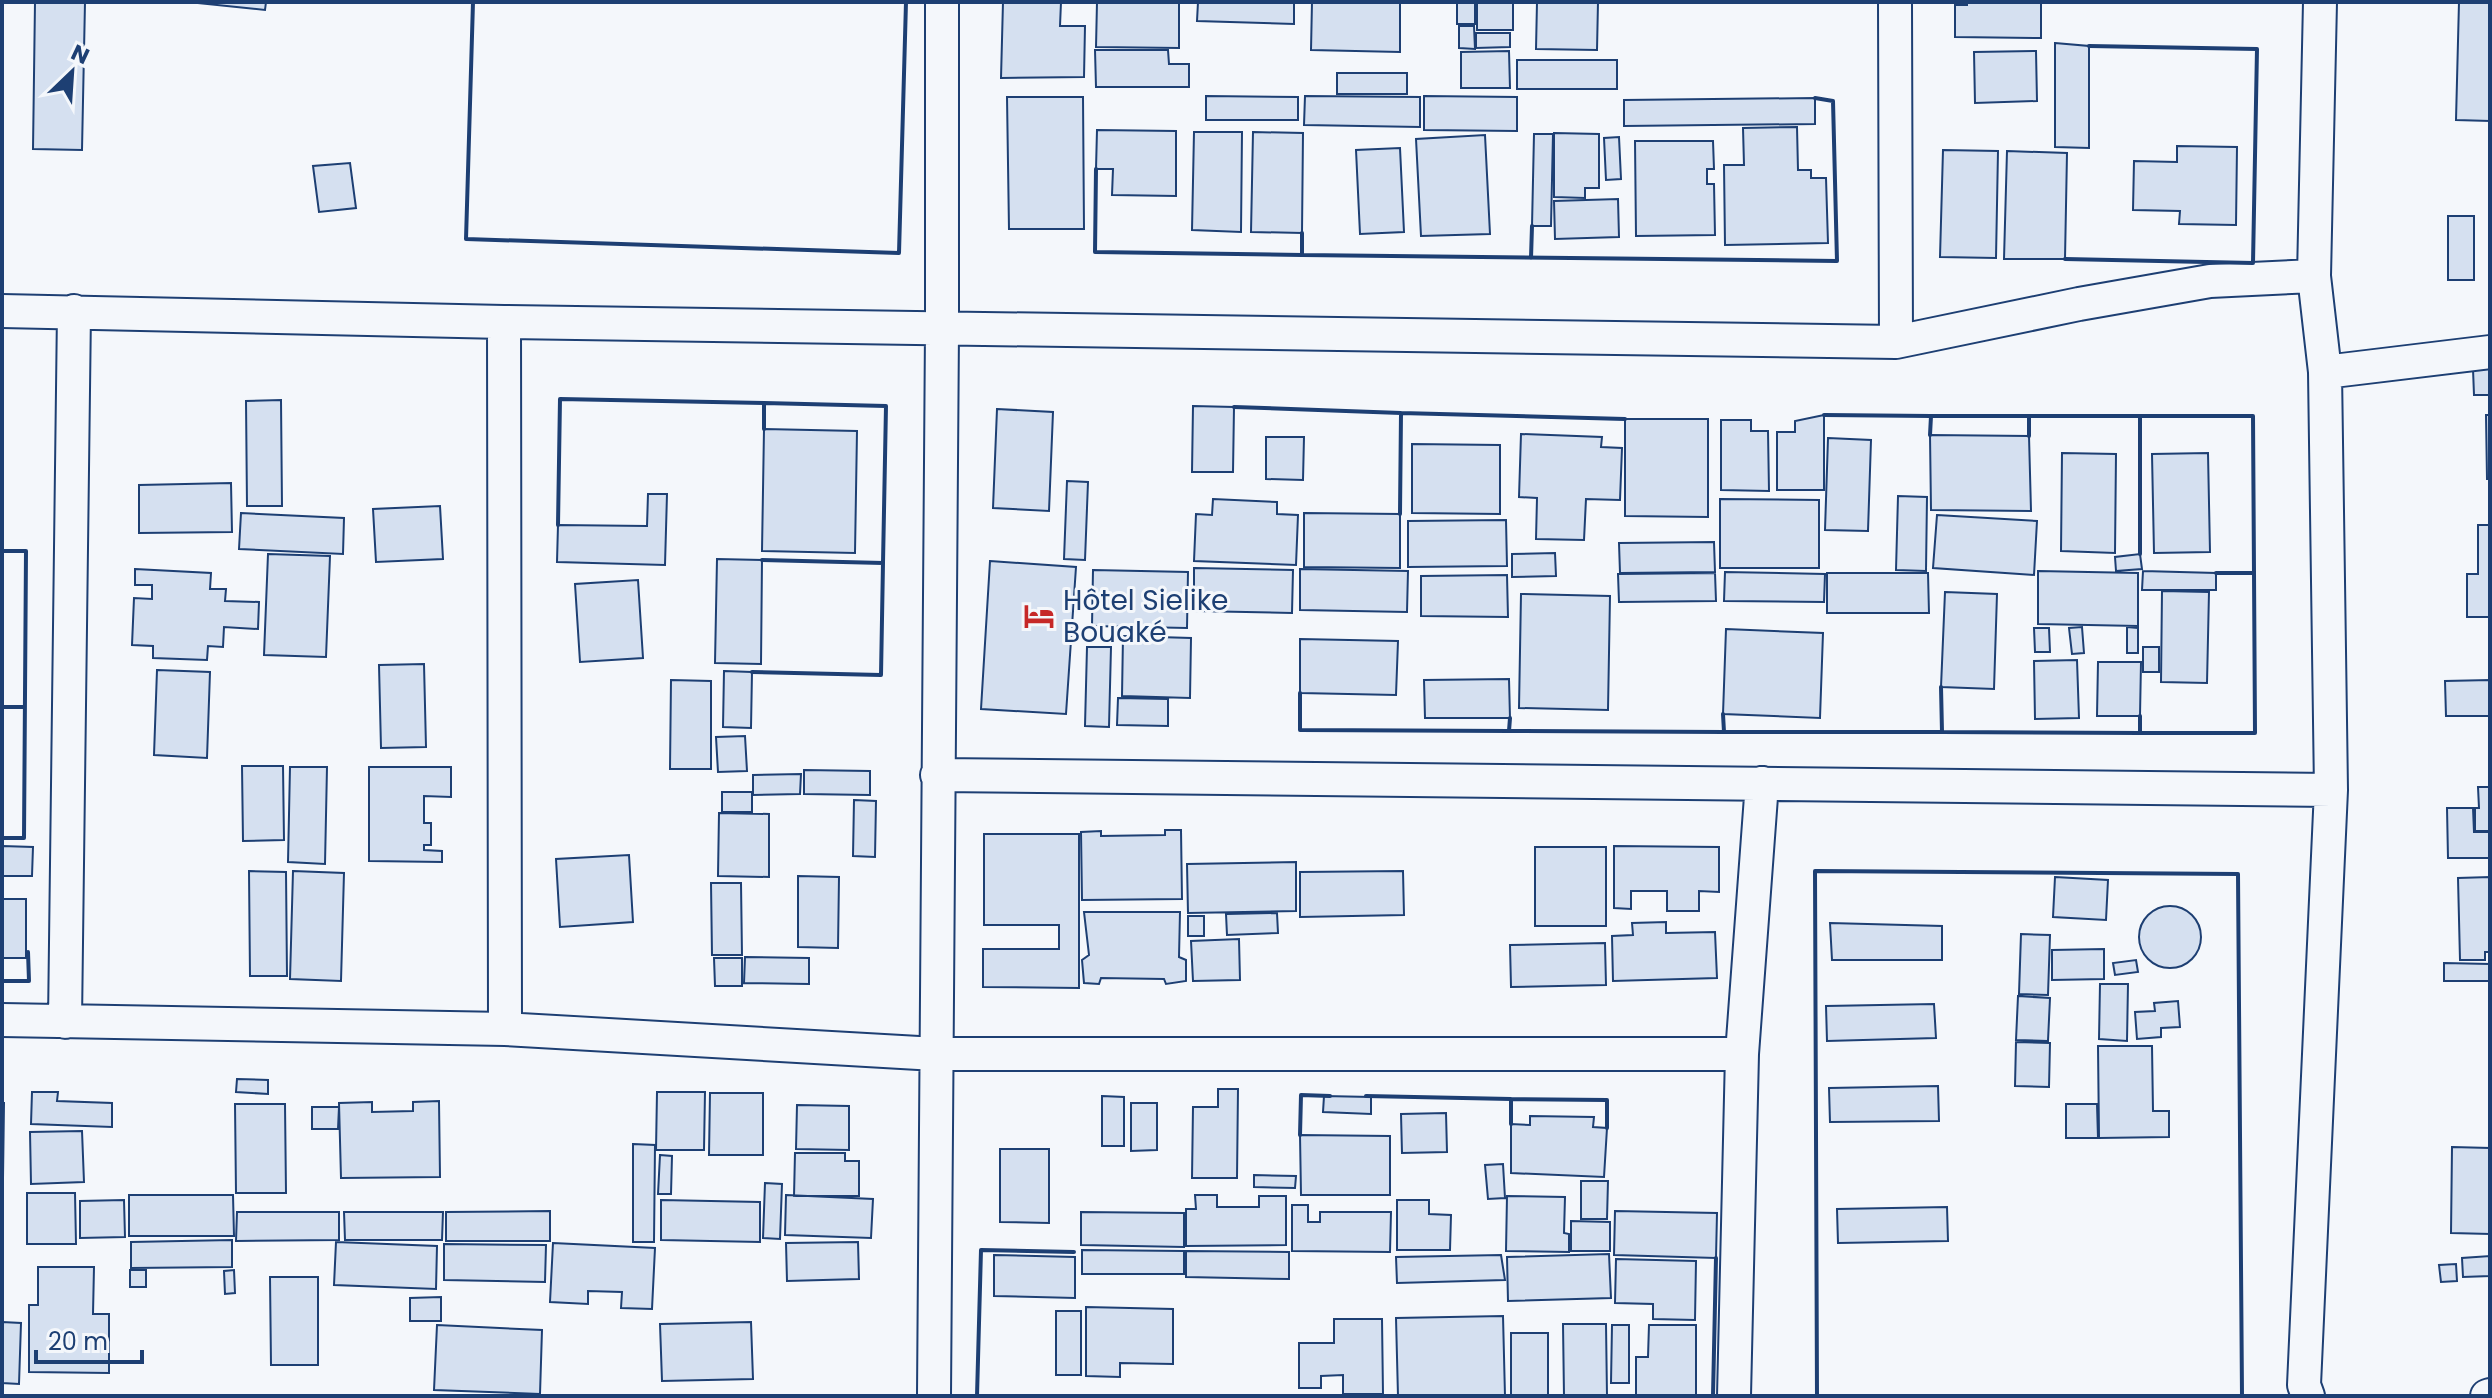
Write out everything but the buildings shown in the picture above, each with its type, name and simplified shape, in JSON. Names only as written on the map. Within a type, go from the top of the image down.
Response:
[{"type":"street","points":[[934,1396],[942,2]]},
{"type":"street","points":[[1895,2],[1896,342]]},
{"type":"street","points":[[2308,1396],[2304,1369],[2331,790],[2325,372],[2314,276],[2320,2]]},
{"type":"street","points":[[2,311],[504,322],[1896,342],[2079,304],[2210,281],[2314,276]]},
{"type":"street","points":[[65,1022],[74,311]]},
{"type":"street","points":[[504,322],[505,1029]]},
{"type":"street","points":[[2325,372],[2490,352]]},
{"type":"street","points":[[937,775],[2331,790]]},
{"type":"street","points":[[1734,1396],[1742,1054],[1762,783]]},
{"type":"street","points":[[2,1020],[505,1029],[936,1054],[1742,1054]]},
{"type":"wall","points":[[473,2],[466,239],[899,253],[906,2]]},
{"type":"wall","points":[[2065,259],[2253,263],[2257,49],[2089,46]]},
{"type":"wall","points":[[1302,255],[1837,261],[1833,101],[1815,98]]},
{"type":"wall","points":[[1096,169],[1095,252],[1302,255],[1302,233]]},
{"type":"wall","points":[[1531,258],[1532,226]]},
{"type":"wall","points":[[558,525],[560,399],[764,403],[764,429]]},
{"type":"wall","points":[[762,560],[883,563],[886,406],[764,403]]},
{"type":"wall","points":[[1234,407],[1401,413],[1400,514]]},
{"type":"wall","points":[[1401,413],[1625,419]]},
{"type":"wall","points":[[1824,415],[1931,416]]},
{"type":"wall","points":[[1930,435],[1931,416],[2029,416]]},
{"type":"wall","points":[[2029,436],[2029,416],[2140,416]]},
{"type":"wall","points":[[2140,554],[2140,416],[2253,416],[2254,573]]},
{"type":"wall","points":[[2,551],[26,551],[24,838],[2,838]]},
{"type":"wall","points":[[752,672],[881,675],[883,563]]},
{"type":"wall","points":[[2140,733],[2255,733],[2254,573],[2216,573]]},
{"type":"wall","points":[[1724,732],[1942,732],[1941,687]]},
{"type":"wall","points":[[1300,693],[1300,730],[1509,731],[1510,718]]},
{"type":"wall","points":[[2,707],[25,707]]},
{"type":"wall","points":[[1509,731],[1724,732],[1723,714]]},
{"type":"wall","points":[[1942,732],[2140,733],[2140,716]]},
{"type":"wall","points":[[1817,1396],[1815,871],[2238,874],[2242,1396]]},
{"type":"wall","points":[[2,981],[29,981],[28,952]]},
{"type":"wall","points":[[1300,1135],[1301,1095],[1330,1096]]},
{"type":"wall","points":[[1366,1096],[1511,1099],[1511,1124]]},
{"type":"wall","points":[[1511,1099],[1607,1100],[1607,1128]]},
{"type":"wall","points":[[977,1396],[981,1250],[1074,1252]]},
{"type":"wall","points":[[1713,1396],[1716,1258]]},
{"type":"place","name":"Hôtel Sielike Bouaké","points":[[1039,616]]}]
